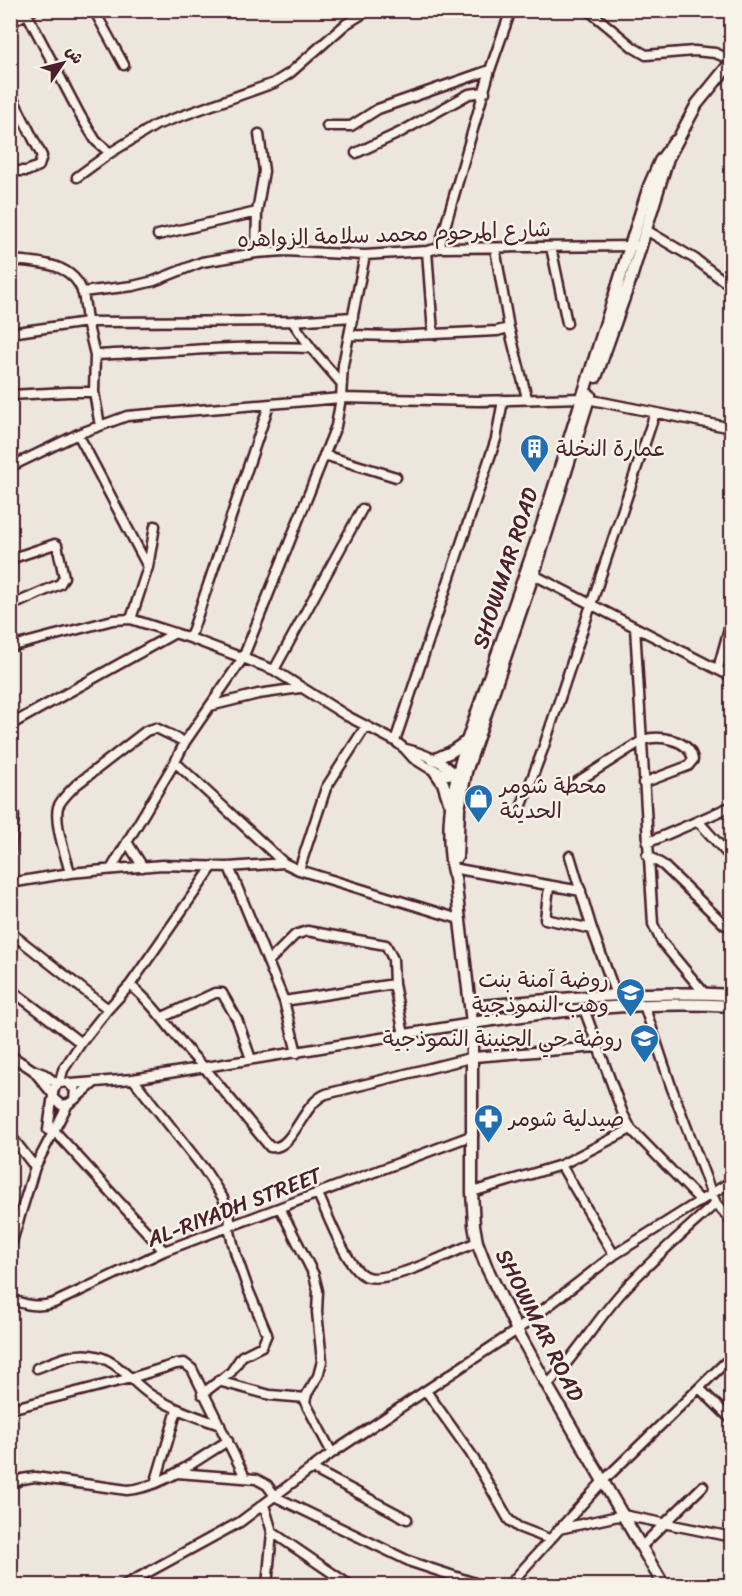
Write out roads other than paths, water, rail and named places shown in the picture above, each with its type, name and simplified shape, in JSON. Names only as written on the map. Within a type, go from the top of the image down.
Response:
[{"type":"main road","name":"SHOWMAR ROAD","points":[[455,871],[458,818],[463,788],[462,773],[467,741],[585,399],[635,246],[654,171],[698,104],[732,60]]},
{"type":"main road","name":"SHOWMAR ROAD","points":[[635,246],[646,230],[675,141]]},
{"type":"main road","name":"SHOWMAR ROAD","points":[[585,399],[534,574],[450,805],[459,919],[471,1007],[474,1057],[472,1192],[477,1242],[517,1330],[664,1586]]},
{"type":"main road","points":[[450,805],[443,783],[433,765],[467,741]]},
{"type":"main road","points":[[471,1007],[616,994],[732,995]]},
{"type":"main road","points":[[472,1023],[584,1009],[644,1005],[732,1006]]},
{"type":"street","points":[[94,10],[124,65]]},
{"type":"street","points":[[77,177],[110,153],[156,125],[274,83],[290,73],[346,24],[369,10]]},
{"type":"street","points":[[440,248],[466,150],[511,10]]},
{"type":"street","points":[[588,10],[634,48],[646,55],[694,51],[715,53],[732,60]]},
{"type":"street","points":[[10,23],[28,12],[80,115],[96,141],[110,153]]},
{"type":"street","points":[[327,126],[351,126],[378,109],[490,70]]},
{"type":"street","points":[[356,153],[399,133],[469,94],[485,92]]},
{"type":"street","points":[[10,93],[42,156],[39,166],[33,169],[10,171]]},
{"type":"street","points":[[256,253],[257,212],[264,171],[259,134]]},
{"type":"street","points":[[158,235],[257,212]]},
{"type":"street","points":[[646,230],[695,259],[732,287]]},
{"type":"street","name":"شارع المرحوم محمد سلامة الزواهره","points":[[82,292],[133,286],[202,262],[256,253],[285,251],[365,255],[440,248],[635,246]]},
{"type":"street","points":[[551,247],[567,323]]},
{"type":"street","points":[[495,248],[509,328],[527,398]]},
{"type":"street","points":[[427,251],[433,333]]},
{"type":"street","points":[[111,869],[185,742],[243,658],[336,426],[343,365],[365,255]]},
{"type":"street","points":[[10,260],[57,266],[77,280],[82,292],[95,355],[94,392],[100,426]]},
{"type":"street","points":[[10,333],[38,331],[87,322],[292,321],[353,316]]},
{"type":"street","points":[[292,321],[311,348],[342,384]]},
{"type":"street","points":[[350,335],[393,336],[488,332],[509,328]]},
{"type":"street","points":[[95,355],[248,348],[311,348]]},
{"type":"street","points":[[10,395],[94,392]]},
{"type":"street","points":[[10,466],[78,434],[127,416],[341,398],[467,401],[527,398],[585,399],[732,428]]},
{"type":"street","points":[[395,741],[496,439],[503,400]]},
{"type":"street","points":[[190,638],[269,405]]},
{"type":"street","points":[[519,813],[543,749],[655,412]]},
{"type":"street","points":[[78,434],[148,567]]},
{"type":"street","points":[[324,454],[396,477]]},
{"type":"street","points":[[274,670],[363,509]]},
{"type":"street","points":[[131,619],[148,567],[155,526]]},
{"type":"street","points":[[10,559],[55,544],[64,577],[60,584],[10,606]]},
{"type":"street","points":[[534,574],[732,677]]},
{"type":"street","points":[[718,669],[732,617]]},
{"type":"street","points":[[10,647],[113,620],[131,619],[190,638],[274,670],[300,688],[395,741],[413,758],[433,765],[447,775],[462,773]]},
{"type":"street","points":[[635,627],[651,911],[655,930],[668,950],[705,994]]},
{"type":"street","points":[[10,725],[175,633]]},
{"type":"street","points":[[210,706],[258,694],[300,688]]},
{"type":"street","points":[[299,870],[326,788],[366,726]]},
{"type":"street","points":[[70,873],[58,822],[58,806],[67,794],[146,731],[156,728],[185,742]]},
{"type":"street","points":[[577,782],[643,740],[655,737],[686,747],[693,756],[691,764],[685,768],[643,783]]},
{"type":"street","points":[[175,762],[284,863],[299,870],[459,919]]},
{"type":"street","points":[[647,843],[732,806]]},
{"type":"street","points":[[10,811],[14,816],[10,855]]},
{"type":"street","points":[[698,821],[732,859]]},
{"type":"street","points":[[127,842],[143,867]]},
{"type":"street","points":[[647,855],[663,865],[725,925]]},
{"type":"street","points":[[570,856],[592,928],[616,994]]},
{"type":"street","points":[[10,883],[111,869],[230,867],[284,863]]},
{"type":"street","points":[[10,1248],[13,1224],[52,1128],[53,1096],[63,1070],[81,1043],[130,985],[213,866]]},
{"type":"street","points":[[230,867],[284,1001],[297,1053]]},
{"type":"street","points":[[455,871],[580,891]]},
{"type":"street","points":[[549,886],[545,919],[592,928]]},
{"type":"street","points":[[269,961],[295,935],[312,931],[386,945],[393,959],[394,984],[404,1035]]},
{"type":"street","points":[[10,932],[108,1010]]},
{"type":"street","points":[[284,1001],[394,984]]},
{"type":"street","points":[[130,985],[163,1017],[263,1139],[274,1148],[285,1144],[312,1103],[319,1097],[474,1057],[597,1047]]},
{"type":"street","points":[[10,989],[81,1043]]},
{"type":"street","points":[[163,1017],[215,993],[222,993],[237,1018],[251,1059]]},
{"type":"street","points":[[644,1005],[671,1086],[711,1192],[716,1203],[732,1222]]},
{"type":"street","points":[[584,1009],[631,1130],[700,1200]]},
{"type":"street","points":[[10,1055],[59,1083],[94,1083],[297,1053],[472,1023]]},
{"type":"street","points":[[33,1070],[58,1103],[71,1102]]},
{"type":"street","points":[[133,1079],[218,1188],[230,1219],[229,1228],[248,1289],[267,1334],[262,1346],[242,1356],[231,1372],[202,1394]]},
{"type":"street","points":[[52,1128],[71,1102],[94,1083]]},
{"type":"street","points":[[71,1084],[75,1090],[71,1102]]},
{"type":"street","points":[[52,1128],[165,1251]]},
{"type":"street","points":[[472,1192],[561,1165],[631,1130]]},
{"type":"street","points":[[10,1135],[35,1167]]},
{"type":"street","name":"AL-RIYADH STREET","points":[[10,1299],[28,1306],[46,1305],[165,1251],[472,1135]]},
{"type":"street","points":[[561,1165],[614,1255]]},
{"type":"street","points":[[123,1586],[231,1527],[276,1497],[332,1453],[517,1330],[614,1255],[732,1180]]},
{"type":"street","points":[[318,1194],[350,1262],[364,1276],[370,1278],[381,1279],[398,1275],[477,1242]]},
{"type":"street","points":[[547,1385],[621,1293],[716,1203]]},
{"type":"street","points":[[280,1209],[314,1275],[318,1291],[317,1312],[322,1361],[318,1376],[306,1398],[306,1405],[332,1453]]},
{"type":"street","points":[[37,1368],[62,1359],[90,1354],[103,1358],[148,1392],[177,1410],[220,1425]]},
{"type":"street","points":[[508,1586],[603,1481],[732,1356]]},
{"type":"street","points":[[10,1409],[176,1364],[184,1364],[192,1370],[245,1477]]},
{"type":"street","points":[[218,1381],[270,1395],[306,1398]]},
{"type":"street","points":[[699,1388],[732,1420]]},
{"type":"street","points":[[426,1391],[463,1442],[509,1520],[518,1527],[549,1539]]},
{"type":"street","points":[[156,1481],[177,1410]]},
{"type":"street","points":[[10,1485],[22,1479],[35,1477],[127,1490],[137,1489],[177,1473],[228,1441]]},
{"type":"street","points":[[311,1468],[406,1519]]},
{"type":"street","points":[[177,1473],[256,1479],[267,1485],[276,1497],[411,1562],[484,1586]]},
{"type":"street","points":[[641,1547],[703,1486]]},
{"type":"street","points":[[264,1504],[272,1532],[267,1586]]},
{"type":"street","points":[[558,1530],[623,1515],[732,1537]]},
{"type":"street","points":[[272,1532],[351,1586]]},
{"type":"place","name":"عمارة النخلة","points":[[535,474]]},
{"type":"place","name":"محطة شومر الحديثة","points":[[479,824]]},
{"type":"place","name":"روضة آمنة بنت وهب النموذجية","points":[[630,1018]]},
{"type":"place","name":"روضة حي الجنينة النموذجية","points":[[644,1064]]},
{"type":"place","name":"صيدلية شومر","points":[[488,1144]]}]
